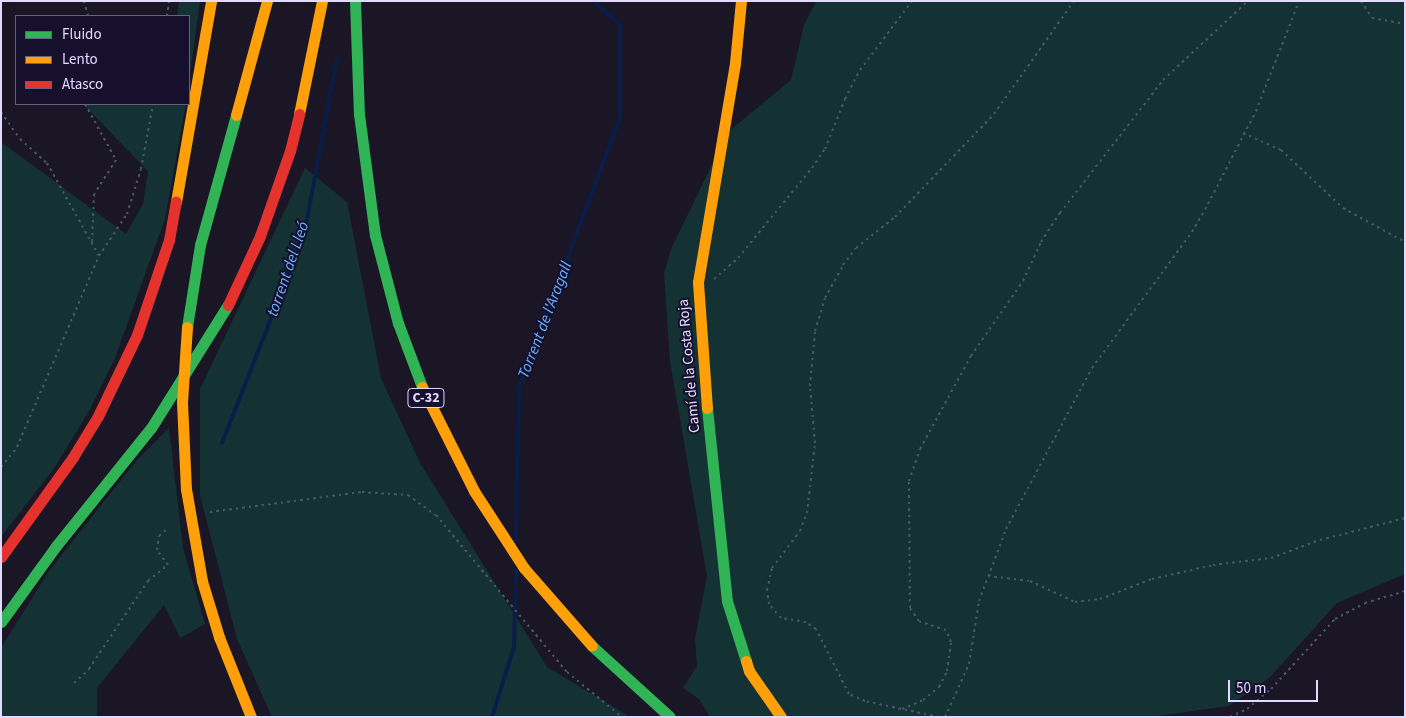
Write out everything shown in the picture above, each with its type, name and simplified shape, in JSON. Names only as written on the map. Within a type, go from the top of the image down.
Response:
[{"type":"main road","points":[[1,557],[73,457],[120,374],[137,334],[169,240],[211,1]]},
{"type":"main road","points":[[251,717],[219,637],[198,558],[183,458],[182,402],[189,304],[200,245],[267,1]]},
{"type":"main road","points":[[1,622],[56,546],[151,428],[209,339],[248,263],[283,174],[306,93],[322,1]]},
{"type":"main road","name":"C-32","points":[[355,1],[359,114],[375,234],[398,323],[431,410],[474,491],[524,568],[605,659],[670,717]]},
{"type":"main road","name":"Camí de la Costa Roja","points":[[741,1],[735,63],[698,282],[727,601],[749,671],[781,717]]},
{"type":"path","points":[[84,1],[88,15]]},
{"type":"path","points":[[167,15],[169,1]]},
{"type":"path","points":[[698,282],[711,281],[738,258],[812,168],[824,148],[844,98],[860,70],[912,1]]},
{"type":"path","points":[[939,717],[864,701],[849,694],[816,629],[806,622],[781,618],[769,604],[767,590],[772,568],[800,531],[807,513],[815,443],[810,386],[815,331],[825,298],[847,259],[856,248],[895,217],[994,114],[1074,1]]},
{"type":"path","points":[[902,709],[923,700],[939,687],[947,670],[951,642],[946,630],[919,621],[910,608],[909,481],[920,449],[970,356],[1023,281],[1042,242],[1060,213],[1164,80],[1248,1]]},
{"type":"path","points":[[945,717],[969,664],[979,601],[1006,529],[1092,368],[1192,232],[1256,111],[1299,1]]},
{"type":"path","points":[[1361,1],[1372,18],[1405,24]]},
{"type":"path","points":[[86,105],[116,160],[94,194],[92,244]]},
{"type":"path","points":[[1,467],[17,447],[99,256],[126,214],[141,169],[153,105]]},
{"type":"path","points":[[1,112],[20,139],[47,163],[99,256]]},
{"type":"path","points":[[1243,133],[1281,150],[1343,208],[1405,242]]},
{"type":"path","points":[[210,512],[362,492],[408,495],[436,515],[567,672],[622,717]]},
{"type":"path","points":[[988,576],[1030,581],[1075,602],[1100,598],[1152,579],[1213,566],[1271,558],[1320,540],[1405,518]]},
{"type":"path","points":[[74,683],[90,669],[148,581],[168,565],[157,550],[159,536],[169,527]]},
{"type":"path","points":[[1230,717],[1248,709],[1271,689],[1335,619],[1365,603],[1405,592]]},
{"type":"green space","points":[[179,1],[200,1],[190,74],[190,15],[177,15]]},
{"type":"green space","points":[[816,1],[1405,1],[1405,574],[1337,603],[1270,677],[1229,706],[1150,717],[710,717],[699,699],[683,688],[697,666],[695,639],[707,576],[670,361],[664,273],[672,247],[728,132],[791,80],[804,25]]},
{"type":"green space","points":[[84,105],[186,105],[165,219],[115,358],[89,411],[55,467],[1,537],[1,142],[126,234],[143,204],[148,171]]},
{"type":"green space","points":[[305,168],[347,202],[381,378],[420,463],[547,667],[630,717],[272,717],[237,639],[200,495],[200,389]]},
{"type":"green space","points":[[169,428],[183,548],[205,624],[180,638],[164,605],[97,688],[97,717],[1,717],[1,648],[49,571],[137,460]]},
{"type":"waterway","name":"Torrent de l'Aragall","points":[[516,541],[519,388],[620,118],[620,24],[593,1]]},
{"type":"waterway","name":"torrent del Lleó","points":[[222,443],[304,235],[337,59]]},
{"type":"waterway","name":"Torrent de l'Aragall","points":[[492,717],[514,647],[516,570]]},
{"type":"traffic: fast","points":[[355,1],[359,114],[375,235],[398,323],[422,387]]},
{"type":"traffic: fast","points":[[187,327],[200,245],[236,115]]},
{"type":"traffic: fast","points":[[1,622],[56,546],[151,428],[228,305]]},
{"type":"traffic: fast","points":[[707,408],[727,601],[746,661]]},
{"type":"traffic: fast","points":[[592,646],[670,717]]},
{"type":"traffic: slow","points":[[176,202],[211,1]]},
{"type":"traffic: slow","points":[[236,115],[267,1]]},
{"type":"traffic: slow","points":[[299,114],[322,1]]},
{"type":"traffic: slow","points":[[707,408],[698,282],[735,63],[741,1]]},
{"type":"traffic: slow","points":[[187,327],[182,402],[186,489],[202,581],[219,637],[251,717]]},
{"type":"traffic: slow","points":[[422,387],[474,491],[524,568],[592,646]]},
{"type":"traffic: slow","points":[[746,661],[749,671],[781,717]]},
{"type":"traffic: jam","points":[[228,305],[260,236],[290,151],[299,114]]},
{"type":"traffic: jam","points":[[1,557],[73,457],[98,416],[137,335],[169,240],[176,202]]}]
